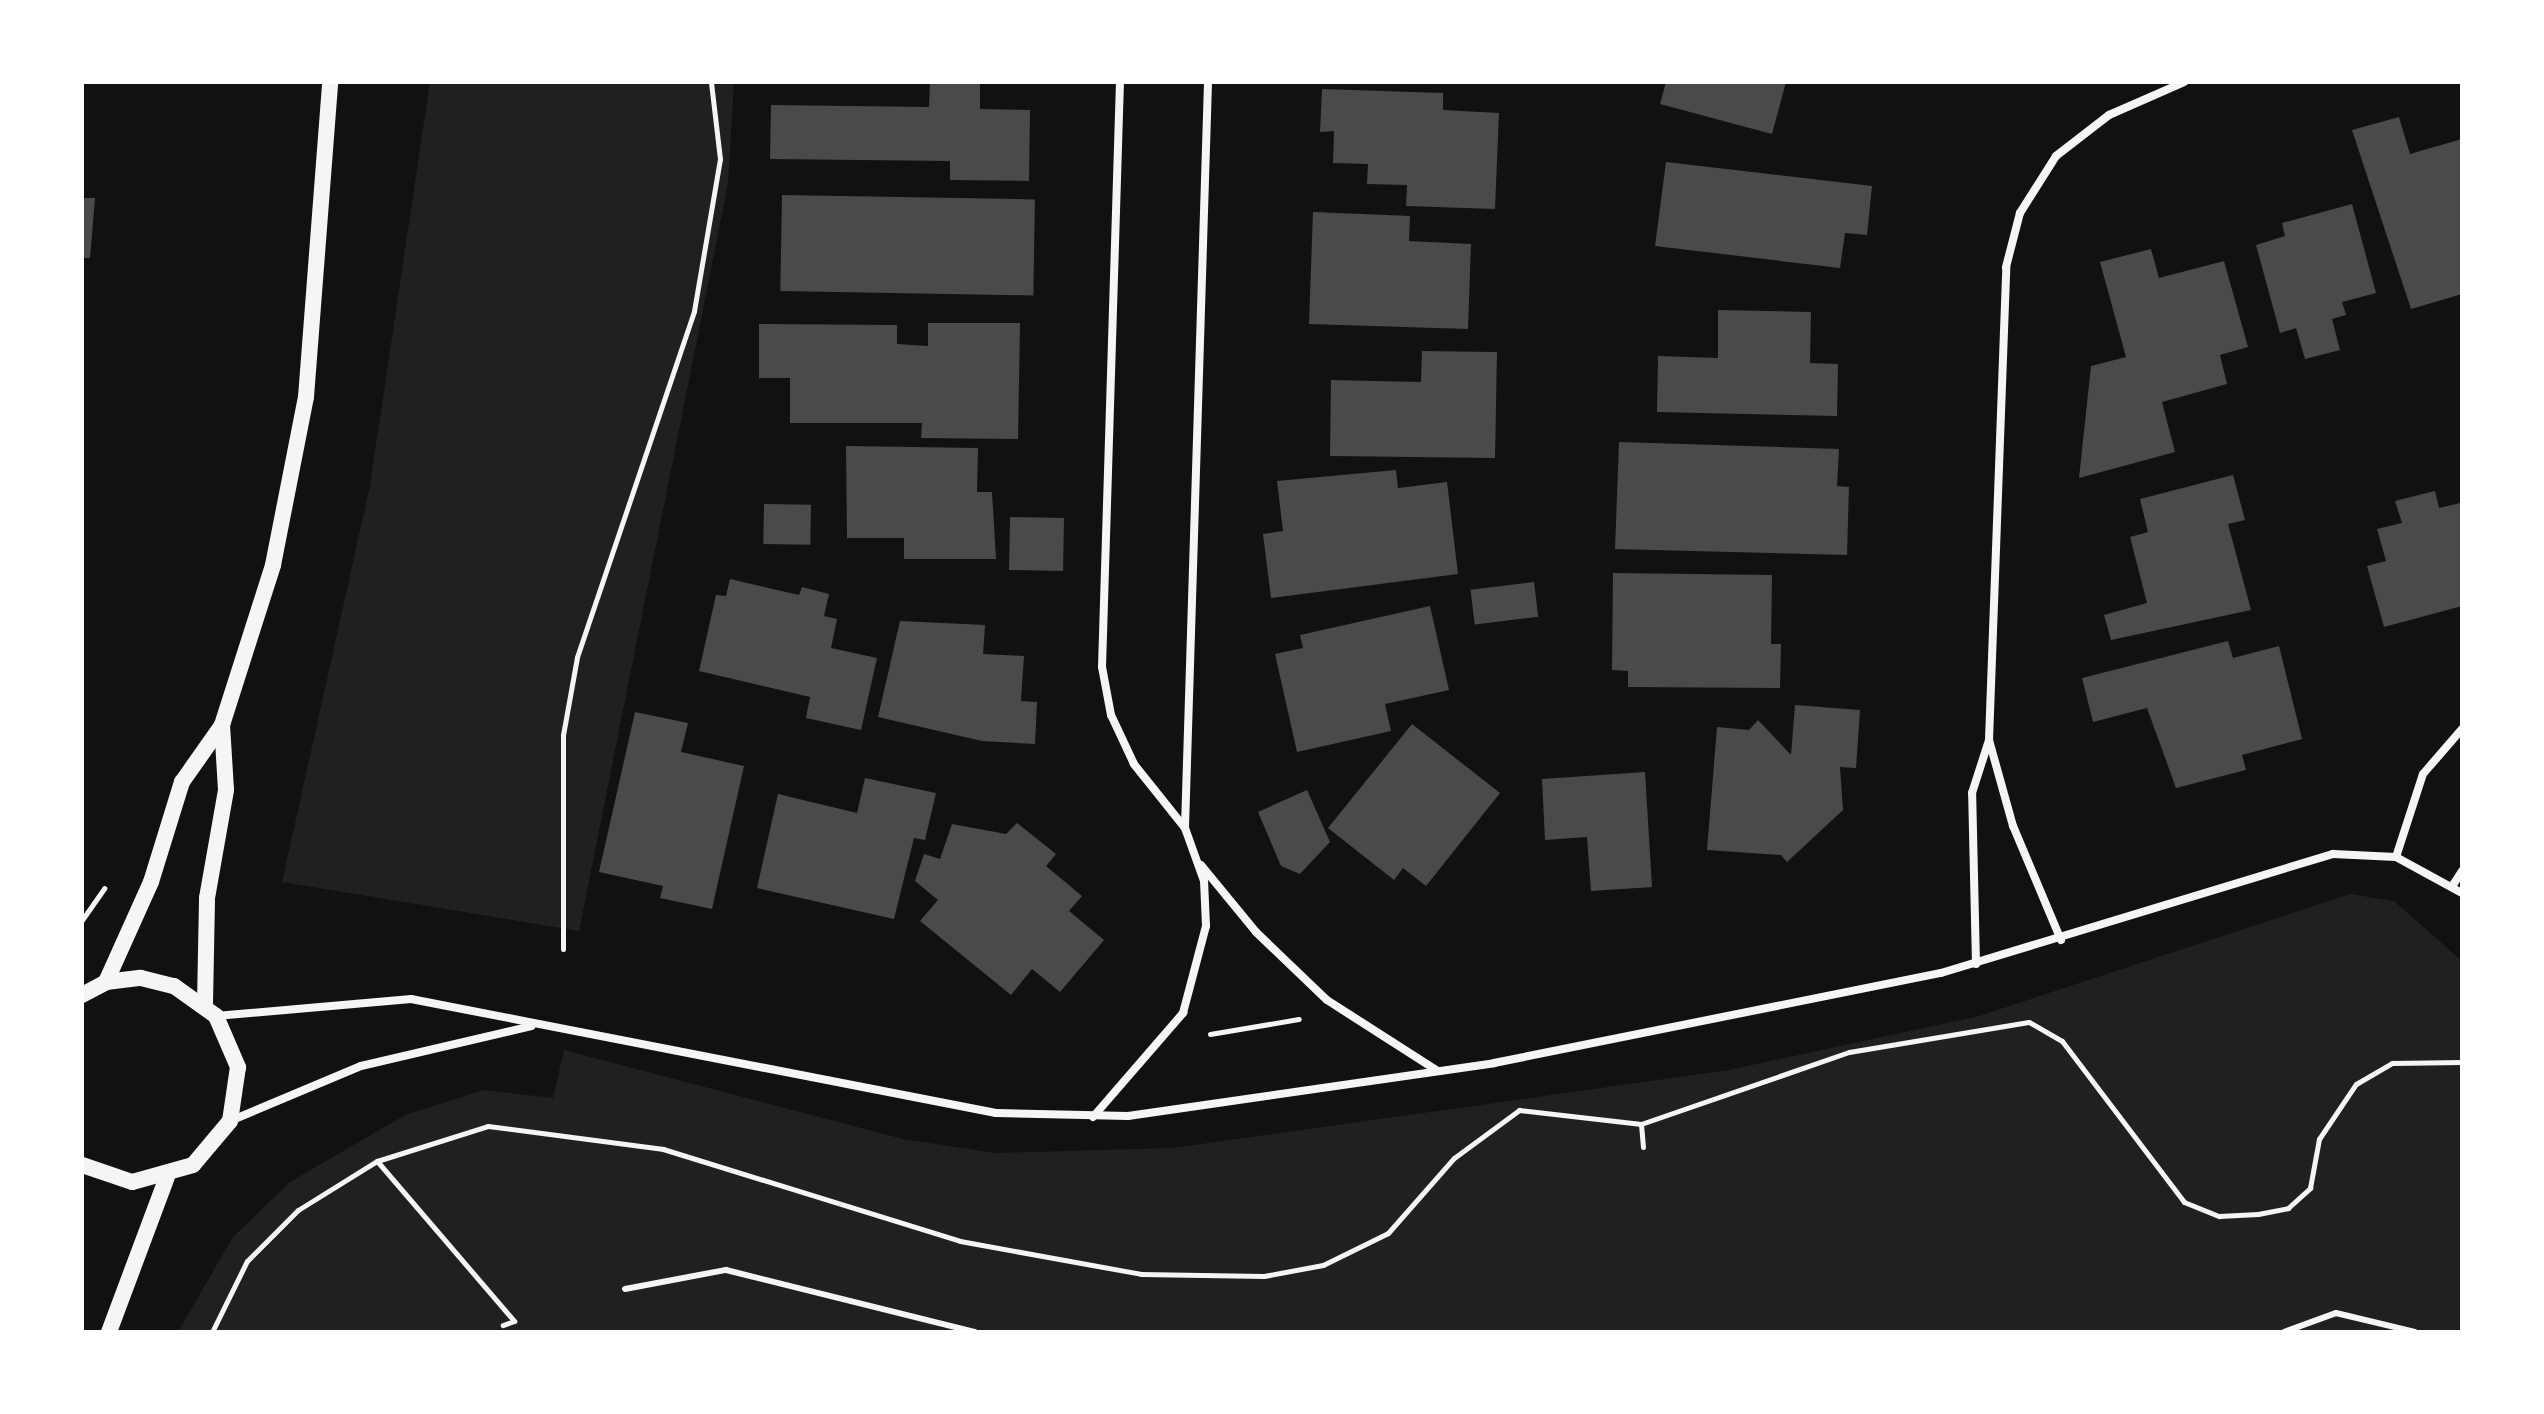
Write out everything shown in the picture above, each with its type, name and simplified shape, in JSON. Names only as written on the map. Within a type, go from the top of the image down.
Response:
[{"type":"main road","points":[[106,982],[151,882],[182,782],[222,725],[294,478],[330,82]]},
{"type":"main road","points":[[82,1165],[132,1182],[167,1177],[193,1165],[230,1121],[238,1067],[210,1010],[207,898],[226,790],[222,725]]},
{"type":"main road","points":[[82,995],[106,982],[174,986],[210,1010]]},
{"type":"main road","points":[[109,1332],[167,1177]]},
{"type":"street","points":[[1093,1117],[1189,1002],[1206,926],[1198,861],[1185,828],[1134,764],[1111,715],[1102,667],[1120,82]]},
{"type":"street","points":[[1185,828],[1208,82]]},
{"type":"street","points":[[1976,964],[1972,793],[1989,740],[2003,292],[2014,230],[2041,174],[2071,143],[2109,115],[2184,82]]},
{"type":"street","points":[[2396,857],[2423,774],[2462,729]]},
{"type":"street","points":[[1989,740],[2023,855],[2061,940]]},
{"type":"street","points":[[210,1010],[411,999],[996,1113],[1093,1117],[1437,1071],[1976,964],[2325,856],[2396,857],[2453,885],[2462,893]]},
{"type":"street","points":[[1198,861],[1256,932],[1327,1000],[1437,1071]]},
{"type":"street","points":[[2453,885],[2462,871]]},
{"type":"street","points":[[230,1121],[361,1066],[536,1025]]},
{"type":"lane","points":[[625,1289],[726,1270],[975,1332]]},
{"type":"lane","points":[[2284,1332],[2336,1313],[2415,1332]]},
{"type":"path","points":[[563,949],[563,735],[577,657],[694,311],[720,159],[711,82]]},
{"type":"path","points":[[1205,1034],[1313,1017]]},
{"type":"path","points":[[212,1332],[247,1261],[298,1210],[377,1161],[488,1126],[607,1138],[960,1241],[1141,1274],[1264,1276],[1323,1265],[1388,1233],[1454,1158],[1519,1110],[1641,1124],[1849,1052],[2029,1022],[2062,1041],[2184,1202],[2219,1216],[2258,1214],[2288,1208],[2310,1188],[2319,1139],[2356,1084],[2392,1063],[2462,1062]]},
{"type":"path","points":[[1641,1124],[1643,1147]]},
{"type":"path","points":[[377,1161],[514,1321],[503,1325]]},
{"type":"shaded area","points":[[430,82],[734,82],[728,184],[579,931],[282,882],[370,485]]},
{"type":"shaded area","points":[[2350,894],[2394,901],[2462,961],[2462,1332],[178,1332],[233,1237],[290,1182],[405,1115],[484,1090],[553,1098],[564,1050],[903,1139],[995,1153],[1173,1148],[1729,1070],[1979,1016]]},
{"type":"building","points":[[930,82],[980,82],[980,109],[1030,110],[1029,181],[950,180],[950,161],[770,159],[771,105],[929,107]]},
{"type":"building","points":[[1666,82],[1786,82],[1772,134],[1660,104]]},
{"type":"building","points":[[1322,89],[1443,93],[1443,110],[1499,113],[1495,209],[1406,206],[1407,185],[1367,184],[1368,164],[1333,163],[1334,131],[1320,132]]},
{"type":"building","points":[[2399,117],[2410,154],[2462,139],[2462,294],[2411,309],[2352,130]]},
{"type":"building","points":[[1666,162],[1872,186],[1867,235],[1845,233],[1840,268],[1655,246]]},
{"type":"building","points":[[782,195],[1035,199],[1033,295],[780,291]]},
{"type":"building","points":[[82,198],[95,198],[90,258],[82,258]]},
{"type":"building","points":[[2352,204],[2376,293],[2342,302],[2346,315],[2332,319],[2340,350],[2305,359],[2296,328],[2280,333],[2256,245],[2285,236],[2282,223]]},
{"type":"building","points":[[1313,212],[1410,216],[1409,241],[1471,244],[1468,329],[1309,324]]},
{"type":"building","points":[[2151,249],[2159,278],[2224,261],[2248,347],[2220,355],[2227,384],[2162,402],[2175,452],[2079,478],[2091,366],[2126,357],[2100,262]]},
{"type":"building","points":[[1718,310],[1811,312],[1810,363],[1838,364],[1837,416],[1657,412],[1658,356],[1718,358]]},
{"type":"building","points":[[928,323],[1020,323],[1018,439],[921,438],[922,423],[790,423],[790,378],[759,378],[759,324],[897,325],[897,344],[928,346]]},
{"type":"building","points":[[1422,351],[1497,352],[1495,458],[1330,456],[1331,380],[1421,382]]},
{"type":"building","points":[[1619,442],[1839,449],[1837,486],[1849,487],[1847,555],[1615,549]]},
{"type":"building","points":[[846,446],[978,448],[977,492],[992,492],[996,559],[904,559],[904,538],[847,538]]},
{"type":"building","points":[[1396,470],[1398,488],[1447,482],[1458,574],[1271,598],[1263,534],[1283,531],[1277,481]]},
{"type":"building","points":[[2233,475],[2245,520],[2228,524],[2251,610],[2111,640],[2104,615],[2147,603],[2130,537],[2148,532],[2140,499]]},
{"type":"building","points":[[2435,491],[2439,508],[2460,503],[2462,509],[2462,606],[2384,627],[2367,566],[2386,561],[2377,529],[2402,523],[2395,501]]},
{"type":"building","points":[[764,504],[811,505],[810,545],[763,544]]},
{"type":"building","points":[[1010,517],[1064,518],[1063,571],[1009,570]]},
{"type":"building","points":[[1613,573],[1772,575],[1771,644],[1781,644],[1780,688],[1628,687],[1628,671],[1612,670]]},
{"type":"building","points":[[730,579],[799,595],[802,587],[829,594],[824,616],[837,619],[831,648],[877,658],[861,730],[806,718],[810,697],[699,671],[716,595],[726,596]]},
{"type":"building","points":[[1534,582],[1538,617],[1475,625],[1470,590]]},
{"type":"building","points":[[1430,606],[1449,690],[1385,704],[1391,731],[1297,752],[1275,654],[1303,648],[1300,635]]},
{"type":"building","points":[[900,621],[985,625],[983,654],[1024,656],[1021,701],[1037,702],[1035,744],[982,741],[878,717]]},
{"type":"building","points":[[2228,641],[2233,658],[2279,646],[2302,739],[2242,755],[2246,770],[2176,788],[2147,708],[2093,722],[2082,678]]},
{"type":"building","points":[[1795,705],[1860,710],[1856,768],[1840,767],[1843,810],[1787,862],[1781,855],[1707,850],[1717,727],[1749,730],[1758,720],[1791,755]]},
{"type":"building","points":[[635,712],[688,723],[681,752],[744,766],[712,909],[660,898],[663,886],[599,872]]},
{"type":"building","points":[[1412,724],[1500,793],[1426,886],[1403,868],[1394,880],[1328,828]]},
{"type":"building","points":[[1645,772],[1652,887],[1591,891],[1587,837],[1545,840],[1542,779]]},
{"type":"building","points":[[865,778],[936,793],[925,840],[914,838],[894,919],[757,888],[778,794],[857,813]]},
{"type":"building","points":[[1307,790],[1330,842],[1300,874],[1281,866],[1258,812]]},
{"type":"building","points":[[1017,823],[1056,854],[1046,866],[1082,896],[1069,911],[1104,940],[1060,992],[1032,969],[1011,995],[920,921],[938,900],[915,881],[924,854],[940,859],[952,824],[1006,834]]}]
